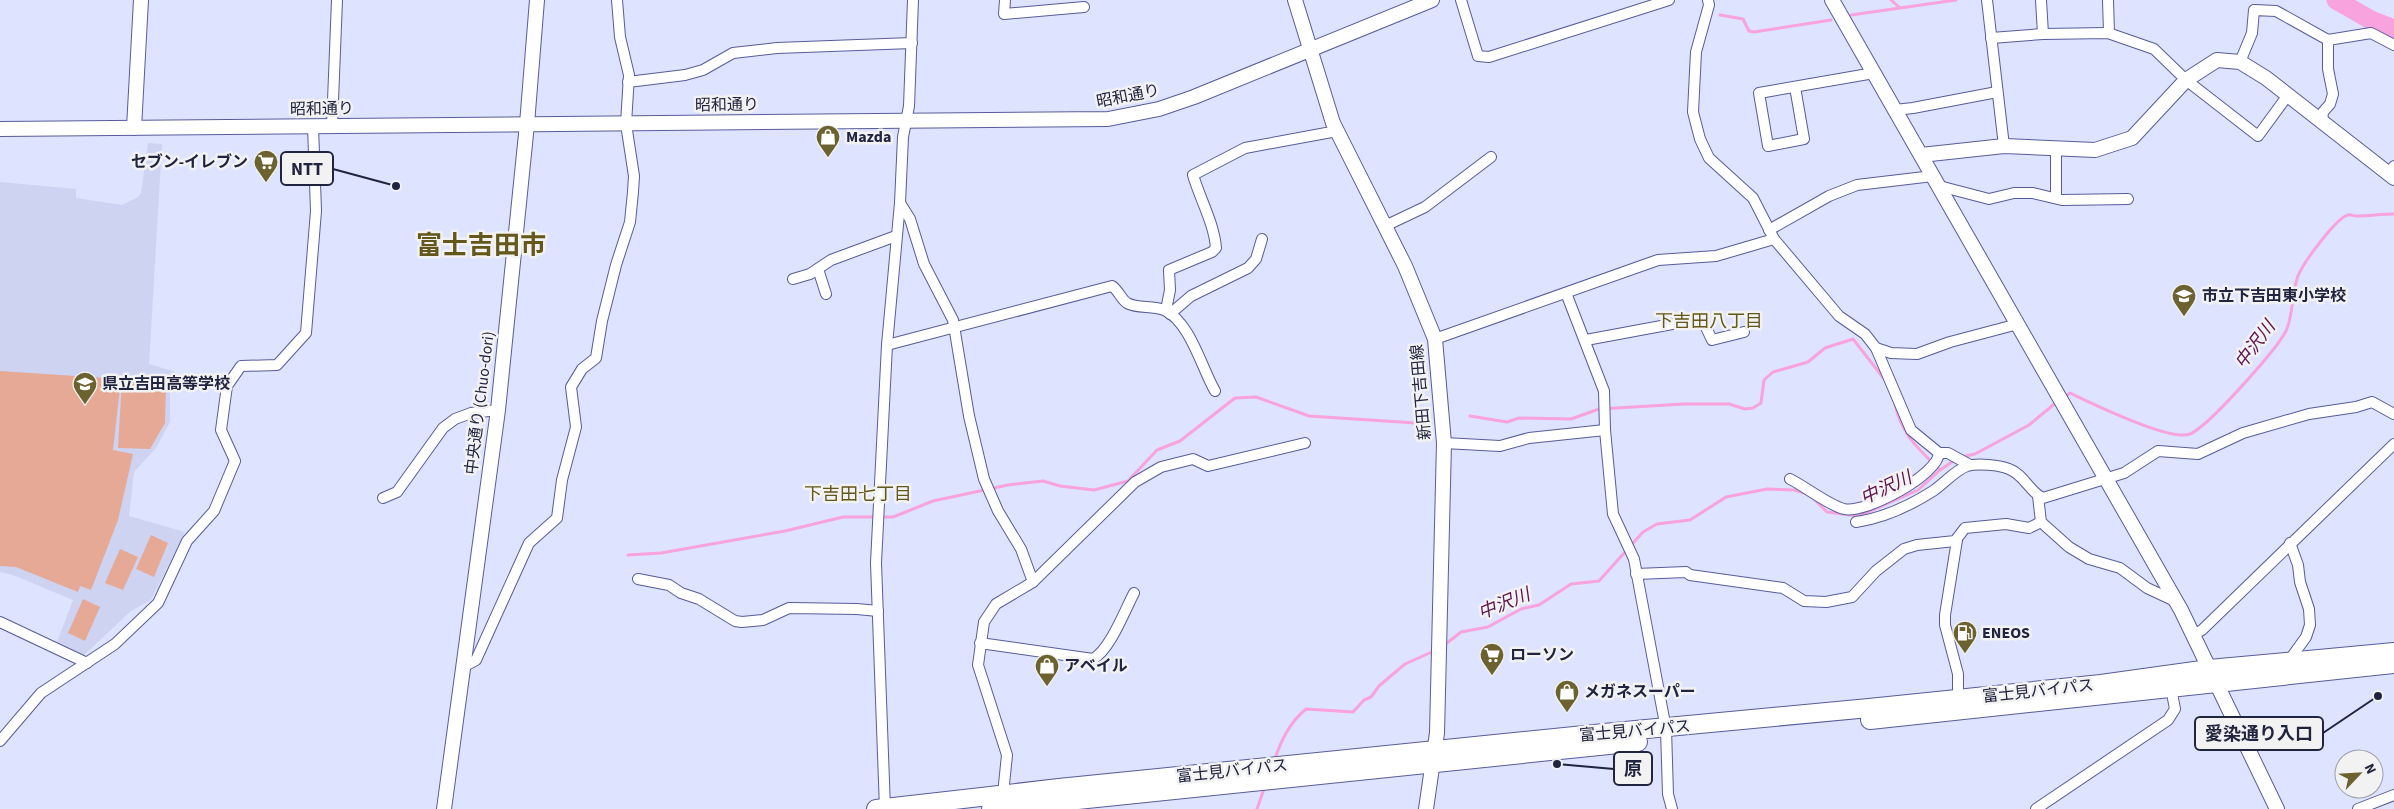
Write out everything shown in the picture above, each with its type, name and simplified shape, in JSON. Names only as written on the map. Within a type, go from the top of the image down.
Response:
[{"type":"highway","name":"富士見バイパス","points":[[991,809],[1282,772],[1667,734],[2074,700],[2171,688],[2212,676],[2288,662],[2394,652]]},
{"type":"highway","name":"富士見バイパス","points":[[1667,734],[2101,684],[2394,664]]},
{"type":"highway","name":"富士見バイパス","points":[[882,809],[1003,794],[1260,775]]},
{"type":"street","points":[[134,128],[141,0]]},
{"type":"street","points":[[332,126],[336,0]]},
{"type":"street","name":"中央通り (Chuo-dori)","points":[[444,809],[498,410],[527,124],[537,0]]},
{"type":"street","points":[[463,667],[476,660],[529,543],[557,518],[562,480],[576,427],[571,387],[582,368],[596,358],[602,321],[616,265],[630,222],[634,176],[626,124],[629,75],[618,23],[618,0]]},
{"type":"street","points":[[882,809],[876,563],[887,345],[900,203],[903,137],[907,121],[913,0]]},
{"type":"street","points":[[1005,0],[1004,14],[1084,7]]},
{"type":"street","name":"新田下吉田線","points":[[1295,0],[1337,131],[1421,302],[1435,339],[1444,443],[1437,733],[1426,809]]},
{"type":"street","name":"昭和通り","points":[[0,128],[1085,121],[1159,109],[1194,97],[1432,0]]},
{"type":"street","points":[[1462,0],[1478,56],[1489,57],[1669,0]]},
{"type":"street","points":[[1708,0],[1709,5],[1696,52],[1692,112],[1708,158],[1753,198],[1771,234],[1839,316],[1865,334],[1876,348],[1911,430],[1939,453],[1948,453],[1970,465],[2010,469],[2026,481],[2038,496],[2041,522],[2069,548],[2089,559],[2120,568],[2147,588],[2176,602]]},
{"type":"street","points":[[1832,0],[2176,602],[2277,809]]},
{"type":"street","points":[[1987,0],[2004,146]]},
{"type":"street","points":[[2041,0],[2042,34]]},
{"type":"street","points":[[2108,0],[2109,33]]},
{"type":"street","points":[[2240,62],[2252,33],[2254,10],[2276,12],[2328,40],[2371,33],[2394,45]]},
{"type":"street","points":[[1991,38],[2042,34],[2109,33],[2154,49],[2186,80],[2258,136],[2288,95]]},
{"type":"street","points":[[2322,122],[2324,112],[2330,104],[2333,94],[2328,69],[2328,40]]},
{"type":"street","points":[[628,82],[685,75],[703,70],[733,53],[777,48],[912,43]]},
{"type":"street","points":[[1921,155],[2004,146],[2095,150],[2132,138],[2186,80],[2217,60],[2240,62],[2266,78],[2392,173]]},
{"type":"street","points":[[1795,87],[1804,139],[1768,146],[1759,93],[1874,73]]},
{"type":"street","points":[[1895,110],[1997,92]]},
{"type":"street","points":[[0,741],[41,693],[115,644],[158,603],[187,541],[214,510],[235,461],[221,430],[227,386],[241,366],[277,365],[306,333],[316,211],[313,126]]},
{"type":"street","points":[[1168,312],[1169,270],[1212,252],[1216,248],[1215,234],[1199,198],[1193,175],[1245,148],[1337,131]]},
{"type":"street","points":[[2056,148],[2056,197]]},
{"type":"street","points":[[1385,226],[1425,207],[1491,157]]},
{"type":"street","points":[[1435,339],[1658,260],[1716,256],[1771,234],[1829,196],[1857,185],[1936,181],[1989,199],[2014,192],[2056,197],[2062,200],[2128,199]]},
{"type":"street","points":[[900,203],[910,220],[919,254],[931,280],[948,307],[954,327],[969,416],[984,479],[998,511],[1021,548],[1034,582]]},
{"type":"street","points":[[793,279],[810,274],[831,260],[896,236]]},
{"type":"street","points":[[1168,312],[1191,296],[1248,268],[1256,259],[1262,239]]},
{"type":"street","points":[[818,268],[826,294]]},
{"type":"street","points":[[887,345],[1112,286],[1120,291],[1123,300],[1129,304],[1168,312],[1187,333],[1215,391]]},
{"type":"street","points":[[1566,293],[1586,340],[1604,392],[1604,430],[1613,514],[1631,553],[1636,574],[1667,734],[1668,794],[1672,809]]},
{"type":"street","points":[[1586,340],[1699,319],[1703,321],[1712,340],[1744,332]]},
{"type":"street","points":[[1876,348],[1891,353],[1917,354],[1950,342],[2018,324]]},
{"type":"street","points":[[2038,496],[2043,498],[2124,473],[2158,452],[2198,454],[2243,433],[2324,411],[2356,407],[2372,402],[2394,414]]},
{"type":"street","points":[[383,498],[396,492],[443,428],[455,419],[471,413],[498,410]]},
{"type":"street","points":[[1444,443],[1500,446],[1529,438],[1604,430]]},
{"type":"street","points":[[1003,794],[1007,755],[978,665],[984,622],[996,604],[1034,582],[1135,482],[1161,467],[1194,459],[1208,466],[1305,443]]},
{"type":"street","points":[[2193,635],[2202,630],[2394,444]]},
{"type":"street","points":[[1790,479],[1844,509],[1855,509],[1903,489],[1932,469],[1939,458],[1939,453]]},
{"type":"street","points":[[1856,522],[1886,514],[1934,490],[1960,469],[1970,465]]},
{"type":"street","points":[[1958,699],[1958,674],[1945,625],[1957,540],[1966,528],[2006,524],[2029,528],[2041,522]]},
{"type":"street","points":[[1636,574],[1686,572],[1690,575],[1783,588],[1804,601],[1826,602],[1852,598],[1876,571],[1904,549],[1917,545],[1957,540]]},
{"type":"street","points":[[2288,662],[2306,637],[2310,625],[2309,609],[2300,582],[2298,565],[2290,543]]},
{"type":"street","points":[[638,579],[669,585],[681,593],[699,599],[735,620],[742,622],[763,620],[790,608],[878,611]]},
{"type":"street","points":[[980,643],[1093,660],[1098,657],[1108,643],[1134,593]]},
{"type":"street","points":[[0,622],[86,663]]},
{"type":"street","points":[[2036,809],[2168,720],[2175,709],[2171,688]]},
{"type":"street","points":[[2358,809],[2394,795]]},
{"type":"shaded area","name":"県立吉田高等学校","points":[[148,143],[162,144],[149,364],[176,372],[170,387],[170,422],[156,448],[134,472],[129,516],[185,532],[151,600],[131,611],[84,655],[57,642],[73,600],[13,575],[0,572],[0,182],[76,189],[76,198],[122,205],[138,197],[141,193]]},
{"type":"shaded area","points":[[0,371],[121,379],[113,450],[133,454],[118,520],[91,590],[80,586],[78,592],[16,567],[0,566]]},
{"type":"shaded area","points":[[122,380],[166,384],[165,423],[150,449],[118,448]]},
{"type":"shaded area","points":[[151,535],[168,543],[154,577],[136,569]]},
{"type":"shaded area","points":[[120,549],[138,557],[123,590],[105,583]]},
{"type":"shaded area","points":[[83,599],[100,607],[85,641],[68,633]]},
{"type":"waterway","points":[[1891,0],[1900,8]]},
{"type":"waterway","points":[[1851,15],[1956,0]]},
{"type":"waterway","points":[[2336,0],[2371,20],[2394,29]]},
{"type":"waterway","points":[[1720,15],[1743,19],[1749,31],[1754,32],[1831,20]]},
{"type":"waterway","name":"中沢川","points":[[2063,398],[2070,393],[2149,427],[2180,435],[2190,434],[2226,403],[2280,341],[2289,324],[2298,276],[2328,232],[2349,215],[2394,214]]},
{"type":"waterway","points":[[1470,416],[1507,422],[1519,418],[1571,419],[1599,409],[1684,404],[1729,404],[1745,409],[1753,408],[1761,403],[1764,380],[1773,372],[1808,362],[1825,348],[1853,339],[1885,380]]},
{"type":"waterway","points":[[628,555],[661,553],[785,531],[843,517],[893,517],[933,501],[1008,485],[1043,481],[1060,486],[1094,490],[1128,481],[1157,450],[1180,441],[1235,398],[1256,397],[1309,416],[1431,424]]},
{"type":"waterway","name":"中沢川","points":[[1961,457],[1975,454],[2029,425],[2058,401]]},
{"type":"waterway","points":[[1895,404],[1902,425],[1912,441],[1940,470]]},
{"type":"waterway","name":"中沢川","points":[[1812,497],[1827,512],[1859,516],[1918,490],[1940,470],[1955,460]]},
{"type":"waterway","name":"中沢川","points":[[1442,647],[1461,632],[1488,627],[1521,609],[1539,605],[1571,584],[1599,581],[1643,532],[1657,524],[1690,520],[1726,497],[1767,489],[1795,490],[1804,493]]},
{"type":"waterway","name":"中沢川","points":[[1274,761],[1286,733],[1306,709],[1353,712],[1405,664],[1434,651]]},
{"type":"waterway","name":"中沢川","points":[[1257,809],[1265,786]]},
{"type":"place","name":"Mazda","points":[[828,158]]},
{"type":"place","name":"セブン-イレブン","points":[[266,183]]},
{"type":"place","name":"NTT","points":[[396,186]]},
{"type":"place","name":"市立下吉田東小学校","points":[[2184,317]]},
{"type":"place","name":"県立吉田高等学校","points":[[85,405]]},
{"type":"place","name":"ENEOS","points":[[1965,654]]},
{"type":"place","name":"ローソン","points":[[1492,676]]},
{"type":"place","name":"アベイル","points":[[1047,687]]},
{"type":"place","name":"愛染通り入口","points":[[2378,696]]},
{"type":"place","name":"メガネスーパー","points":[[1567,713]]},
{"type":"place","name":"原","points":[[1557,764]]},
{"type":"district","name":"富士吉田市","points":[[481,245]]},
{"type":"district","name":"下吉田八丁目","points":[[1709,321]]},
{"type":"district","name":"下吉田七丁目","points":[[858,494]]}]
